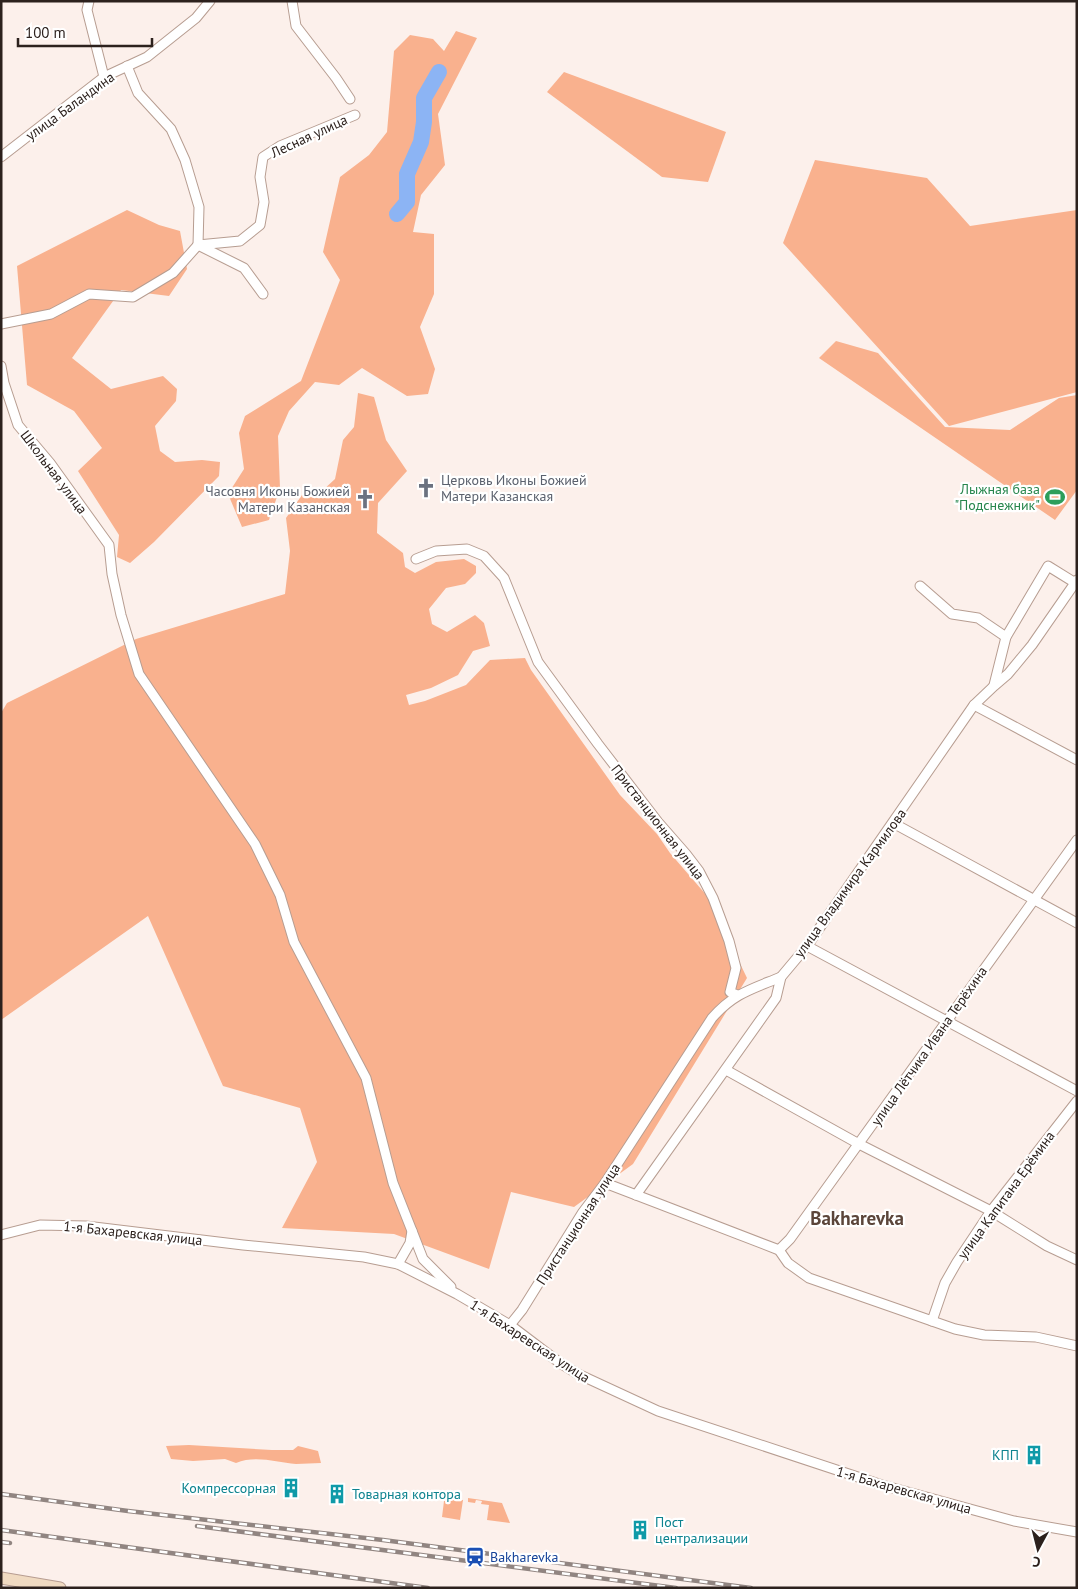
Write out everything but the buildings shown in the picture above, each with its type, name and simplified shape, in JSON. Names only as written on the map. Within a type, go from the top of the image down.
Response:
[{"type":"main road","points":[[1,1578],[60,1588]]},
{"type":"street","points":[[89,1],[87,10],[104,77]]},
{"type":"street","name":"улица Баландина","points":[[1,157],[104,77],[147,57],[196,18],[210,1]]},
{"type":"street","points":[[292,1],[296,26],[350,99]]},
{"type":"street","points":[[1,324],[51,314],[90,294],[133,297],[173,273],[198,245],[199,207],[185,160],[171,130],[138,93],[127,66]]},
{"type":"street","name":"Лесная улица","points":[[198,245],[240,242],[260,225],[264,202],[260,177],[263,157],[280,146],[355,115]]},
{"type":"street","points":[[198,245],[244,268],[263,294]]},
{"type":"street","name":"Школьная улица","points":[[1,366],[4,390],[18,425],[50,462],[109,546],[112,574],[121,615],[139,674],[255,844],[280,895],[294,942],[366,1078],[393,1183],[423,1259],[457,1294]]},
{"type":"street","name":"Пристанционная улица","points":[[416,559],[436,551],[467,549],[484,556],[504,578],[538,662],[658,822],[699,871],[713,898],[729,941],[736,968],[730,992],[737,995],[712,1018],[605,1183],[583,1212],[522,1310],[510,1325]]},
{"type":"street","points":[[994,686],[1006,637],[1048,566],[1076,583]]},
{"type":"street","name":"улица Владимира Кармилова","points":[[636,1195],[776,998],[781,977],[807,946],[974,705],[1008,674],[1032,645],[1076,583]]},
{"type":"street","points":[[920,586],[952,614],[978,618],[1006,637]]},
{"type":"street","points":[[974,705],[1077,760]]},
{"type":"street","points":[[893,823],[1077,923]]},
{"type":"street","name":"улица Лётчика Ивана Терёхина","points":[[779,1250],[790,1239],[1077,840]]},
{"type":"street","points":[[807,946],[1077,1091]]},
{"type":"street","points":[[737,995],[781,977]]},
{"type":"street","points":[[726,1070],[859,1144],[991,1211],[1047,1246],[1077,1260]]},
{"type":"street","name":"улица Капитана Ерёмина","points":[[932,1321],[950,1273],[991,1211],[1077,1101]]},
{"type":"street","points":[[605,1183],[779,1250],[788,1263],[810,1278],[932,1321],[974,1334],[1029,1336],[1058,1340],[1077,1346]]},
{"type":"street","name":"1-я Бахаревская улица","points":[[1,1235],[40,1225],[86,1226],[364,1257],[398,1264],[457,1294],[510,1325],[560,1363],[578,1374],[658,1411],[686,1422],[882,1486],[1014,1521],[1077,1532]]},
{"type":"street","points":[[398,1264],[410,1243],[412,1231]]},
{"type":"shaded area","points":[[456,31],[477,38],[438,114],[445,165],[421,195],[413,232],[434,234],[434,294],[420,327],[435,369],[428,394],[407,396],[362,368],[339,385],[315,382],[289,411],[278,436],[280,488],[269,520],[242,527],[228,494],[244,469],[239,433],[245,416],[301,381],[340,280],[323,252],[340,177],[369,155],[387,132],[394,51],[410,35],[433,39],[444,51]]},
{"type":"shaded area","points":[[564,72],[726,132],[708,182],[662,177],[547,92]]},
{"type":"shaded area","points":[[815,160],[927,178],[970,226],[1077,210],[1077,392],[949,426],[783,243]]},
{"type":"shaded area","points":[[127,210],[159,225],[180,231],[187,269],[169,296],[121,290],[72,358],[111,389],[163,376],[177,389],[176,401],[155,426],[160,451],[175,462],[202,460],[220,462],[219,476],[154,542],[130,563],[117,557],[119,535],[78,471],[102,448],[74,411],[27,385],[17,266]]},
{"type":"shaded area","points":[[836,341],[878,353],[945,427],[1010,430],[1059,398],[1077,395],[1077,490],[1055,520],[819,358]]},
{"type":"shaded area","points":[[358,393],[374,397],[386,440],[407,471],[378,503],[377,533],[403,553],[405,567],[415,573],[436,562],[464,559],[476,566],[476,573],[465,584],[446,588],[429,609],[432,624],[447,632],[475,615],[484,623],[490,646],[473,651],[458,675],[431,688],[406,695],[409,705],[425,701],[466,685],[490,660],[525,658],[531,670],[620,795],[657,834],[670,853],[708,897],[747,978],[633,1164],[574,1207],[511,1192],[489,1269],[394,1234],[282,1228],[317,1162],[300,1108],[223,1086],[148,916],[1,1020],[1,713],[7,703],[136,639],[285,594],[290,551],[286,518],[302,495],[322,491],[335,479],[343,440],[354,427]]},
{"type":"shaded area","points":[[189,1445],[272,1450],[293,1450],[298,1446],[318,1451],[321,1463],[296,1464],[258,1459],[236,1463],[225,1459],[193,1461],[171,1459],[166,1446]]},
{"type":"shaded area","points":[[448,1498],[463,1500],[460,1520],[442,1517],[444,1501]]},
{"type":"shaded area","points":[[468,1498],[502,1503],[510,1523],[487,1520],[489,1505],[481,1504],[482,1501],[476,1500],[475,1503],[468,1502]]},
{"type":"waterway","points":[[397,214],[407,202],[407,174],[421,142],[424,122],[424,98],[439,72]]},
{"type":"railway","points":[[1,1494],[128,1511],[383,1540],[751,1588]]},
{"type":"railway","points":[[197,1526],[676,1588]]},
{"type":"railway","points":[[1,1530],[428,1588]]},
{"type":"railway","points":[[1,1542],[10,1543]]},
{"type":"place","name":"Церковь Иконы Божией Матери Казанская","points":[[426,488]]},
{"type":"place","name":"Лыжная база \"Подснежник\"","points":[[1055,497]]},
{"type":"place","name":"Часовня Иконы Божией Матери Казанская","points":[[365,499]]},
{"type":"place","name":"КПП","points":[[1034,1455]]},
{"type":"place","name":"Компрессорная","points":[[291,1488]]},
{"type":"place","name":"Товарная контора","points":[[337,1494]]},
{"type":"place","name":"Пост централизации","points":[[640,1530]]},
{"type":"place","name":"Bakharevka","points":[[475,1557]]},
{"type":"district","name":"Bakharevka","points":[[857,1218]]}]
